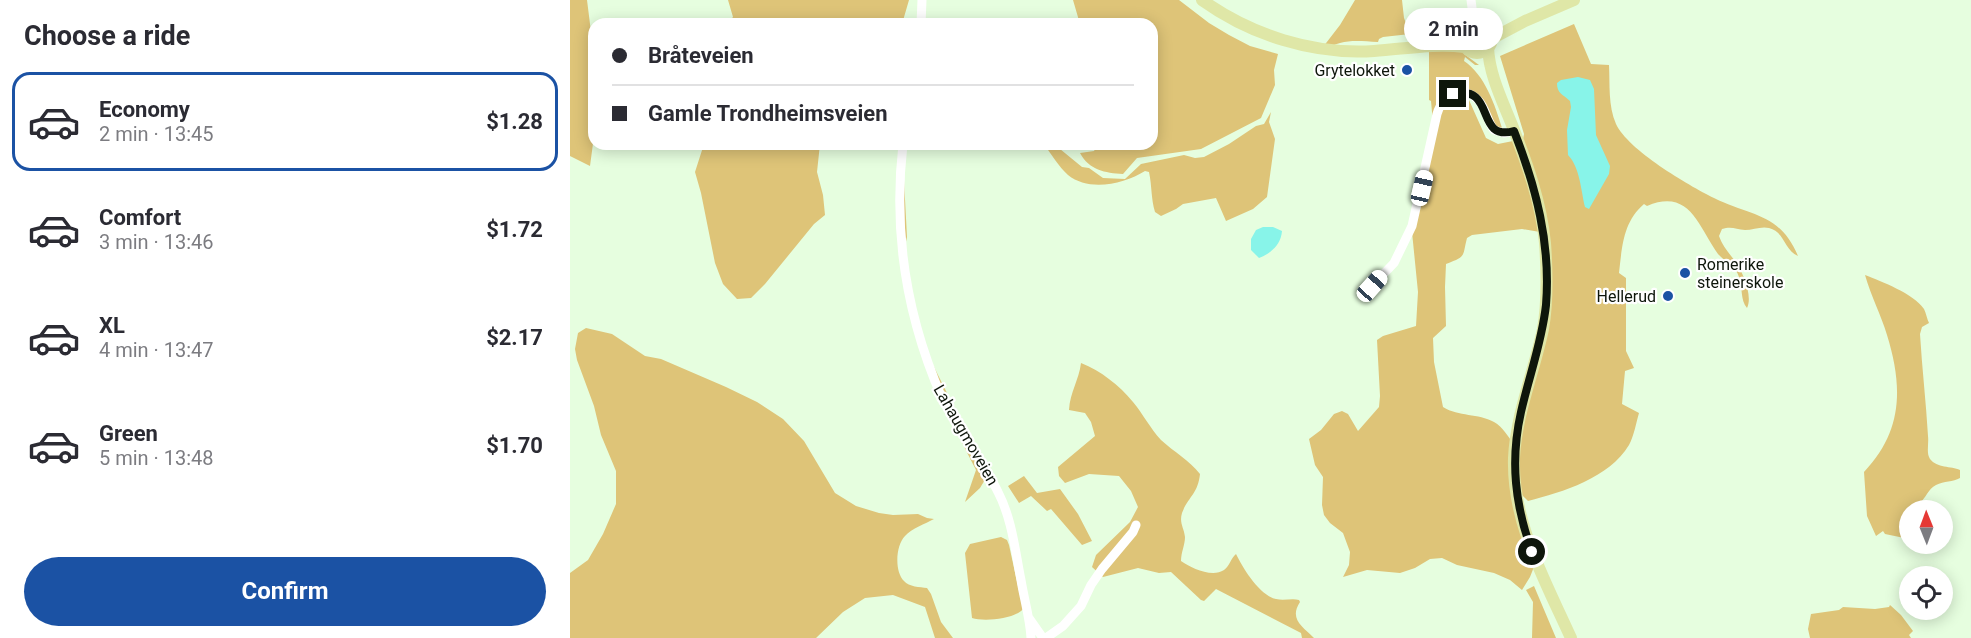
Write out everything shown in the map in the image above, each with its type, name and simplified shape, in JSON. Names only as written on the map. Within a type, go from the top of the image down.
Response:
[{"type":"main road","points":[[1202,0],[1244,25],[1276,38],[1309,47],[1360,52],[1427,45],[1482,51],[1489,38],[1574,0]]},
{"type":"main road","points":[[1427,45],[1462,33],[1467,26],[1474,23],[1483,24],[1489,38],[1494,80],[1529,171],[1540,213],[1545,241],[1546,278],[1543,327],[1521,413],[1514,457],[1515,485],[1526,534],[1571,638]]},
{"type":"main road","points":[[1462,33],[1462,39],[1494,80]]},
{"type":"street","points":[[921,18],[922,0]]},
{"type":"street","points":[[1471,0],[1474,23]]},
{"type":"street","points":[[1372,286],[1394,262],[1412,226],[1437,114],[1444,99],[1457,93],[1471,95],[1482,105],[1494,130],[1504,133],[1514,131]]},
{"type":"street","name":"Lahaugmoveien","points":[[903,150],[900,198],[901,245],[919,337],[928,365],[951,414],[984,466],[1004,504],[1029,618],[1031,638]]},
{"type":"street","points":[[1043,638],[1063,626],[1081,606],[1094,581],[1133,532],[1136,525]]},
{"type":"street","name":"Lahaugmoveien","points":[[1029,618],[1043,638]]},
{"type":"street","points":[[1058,638],[1063,626]]},
{"type":"shaded area","points":[[570,0],[587,0],[589,18],[588,150],[592,150],[590,166],[570,156]]},
{"type":"shaded area","points":[[728,0],[909,0],[904,18],[733,17]]},
{"type":"shaded area","points":[[1073,0],[1179,0],[1229,35],[1250,46],[1278,54],[1274,70],[1275,85],[1261,118],[1201,149],[1137,158],[1123,174],[1110,173],[1093,167],[1080,153],[1095,150],[1158,150],[1158,18],[1078,18]]},
{"type":"shaded area","points":[[1355,0],[1402,0],[1404,18],[1410,34],[1383,37],[1378,42],[1343,42],[1323,51],[1323,47]]},
{"type":"shaded area","points":[[1574,24],[1591,64],[1609,65],[1613,117],[1633,145],[1660,166],[1703,192],[1773,223],[1782,231],[1798,256],[1790,250],[1778,233],[1769,228],[1722,229],[1719,236],[1738,266],[1746,284],[1749,297],[1747,308],[1743,301],[1738,273],[1718,254],[1691,213],[1683,206],[1673,202],[1647,206],[1644,204],[1628,227],[1619,273],[1626,278],[1626,351],[1634,368],[1625,371],[1622,404],[1639,413],[1634,434],[1620,457],[1584,482],[1528,501],[1521,494],[1522,506],[1539,554],[1522,590],[1510,580],[1494,573],[1457,565],[1442,558],[1430,559],[1415,568],[1400,573],[1367,570],[1343,577],[1349,565],[1350,552],[1343,533],[1324,515],[1323,477],[1315,465],[1309,439],[1321,430],[1334,414],[1342,411],[1348,414],[1358,431],[1379,407],[1377,340],[1416,326],[1418,292],[1412,232],[1433,123],[1429,100],[1429,47],[1465,44],[1464,54],[1479,65],[1475,65],[1465,57],[1464,61],[1483,82],[1502,128],[1497,128],[1487,110],[1462,91],[1462,98],[1469,100],[1486,138],[1498,144],[1523,139],[1524,134],[1500,56]],"holes":[[[1522,229],[1540,232],[1544,326],[1526,415],[1514,444],[1503,429],[1494,422],[1443,407],[1434,362],[1433,338],[1446,326],[1446,264],[1462,255],[1467,238],[1472,235]]]},
{"type":"shaded area","points":[[1271,112],[1269,122],[1275,139],[1267,197],[1253,209],[1226,221],[1216,198],[1183,204],[1161,216],[1155,212],[1149,172],[1145,171],[1127,180],[1106,184],[1086,183],[1068,175],[1048,150],[1061,150],[1082,167],[1089,168],[1103,178],[1125,179],[1141,164],[1184,155],[1195,158],[1204,157],[1256,126],[1264,124]]},
{"type":"shaded area","points":[[702,150],[819,150],[817,172],[825,215],[814,224],[751,298],[737,299],[723,284],[715,263],[695,172]]},
{"type":"shaded area","points":[[904,180],[907,237],[904,251],[907,278],[925,349],[951,401],[974,456],[989,473],[980,488],[965,502],[976,470],[929,370],[917,336],[908,298],[901,220],[900,181]]},
{"type":"shaded area","points":[[1865,275],[1905,293],[1924,309],[1929,323],[1922,327],[1920,334],[1928,454],[1936,464],[1960,470],[1960,478],[1933,487],[1922,500],[1899,500],[1899,537],[1885,534],[1883,531],[1876,536],[1867,516],[1864,472],[1877,456],[1893,424],[1897,390],[1896,373],[1887,335]]},
{"type":"shaded area","points":[[586,328],[612,334],[645,356],[661,359],[726,387],[757,402],[783,419],[804,441],[835,493],[856,506],[879,513],[918,514],[934,519],[915,528],[905,536],[900,545],[898,565],[901,577],[906,583],[927,588],[941,622],[953,638],[935,638],[925,607],[893,595],[865,598],[843,612],[816,638],[570,638],[570,573],[588,560],[616,504],[616,471],[601,435],[575,349],[578,333]]},
{"type":"shaded area","points":[[1081,363],[1103,374],[1122,390],[1161,440],[1200,474],[1195,491],[1181,517],[1185,537],[1181,561],[1196,569],[1214,573],[1226,569],[1236,554],[1247,573],[1264,592],[1276,599],[1299,600],[1296,618],[1314,638],[1302,638],[1301,633],[1216,589],[1204,601],[1201,600],[1171,572],[1159,573],[1138,568],[1103,577],[1092,567],[1096,555],[1130,522],[1138,507],[1131,491],[1119,476],[1089,474],[1065,483],[1059,476],[1058,467],[1095,436],[1091,422],[1085,413],[1069,410]]},
{"type":"shaded area","points":[[1024,476],[1037,493],[1060,489],[1078,514],[1092,541],[1082,545],[1051,509],[1047,511],[1031,496],[1019,503],[1008,486]]},
{"type":"shaded area","points":[[1001,537],[1007,540],[1009,545],[1023,609],[999,619],[972,618],[965,553],[970,544]]},
{"type":"shaded area","points":[[1534,586],[1556,638],[1532,638],[1533,602],[1526,590]]},
{"type":"shaded area","points":[[1890,605],[1899,613],[1899,620],[1905,620],[1913,631],[1909,635],[1911,638],[1810,638],[1808,629],[1811,614],[1839,610],[1843,607],[1875,609]]},
{"type":"water","points":[[1578,77],[1590,80],[1594,89],[1596,135],[1610,166],[1609,174],[1589,209],[1585,207],[1578,173],[1568,155],[1567,130],[1570,101],[1561,94],[1557,87],[1557,83],[1561,80]]},
{"type":"water","points":[[1273,227],[1282,231],[1280,241],[1267,254],[1259,258],[1251,250],[1251,239],[1256,230]]},
{"type":"place","name":"Grytelokket","points":[[1407,70]]},
{"type":"place","name":"Romerike steinerskole","points":[[1685,273]]},
{"type":"place","name":"Hellerud","points":[[1668,296]]},
{"type":"route","points":[[1453,94],[1467,93],[1479,100],[1492,128],[1497,132],[1514,131],[1534,188],[1543,229],[1546,254],[1546,304],[1539,347],[1521,413],[1514,457],[1518,505],[1532,552]]}]
